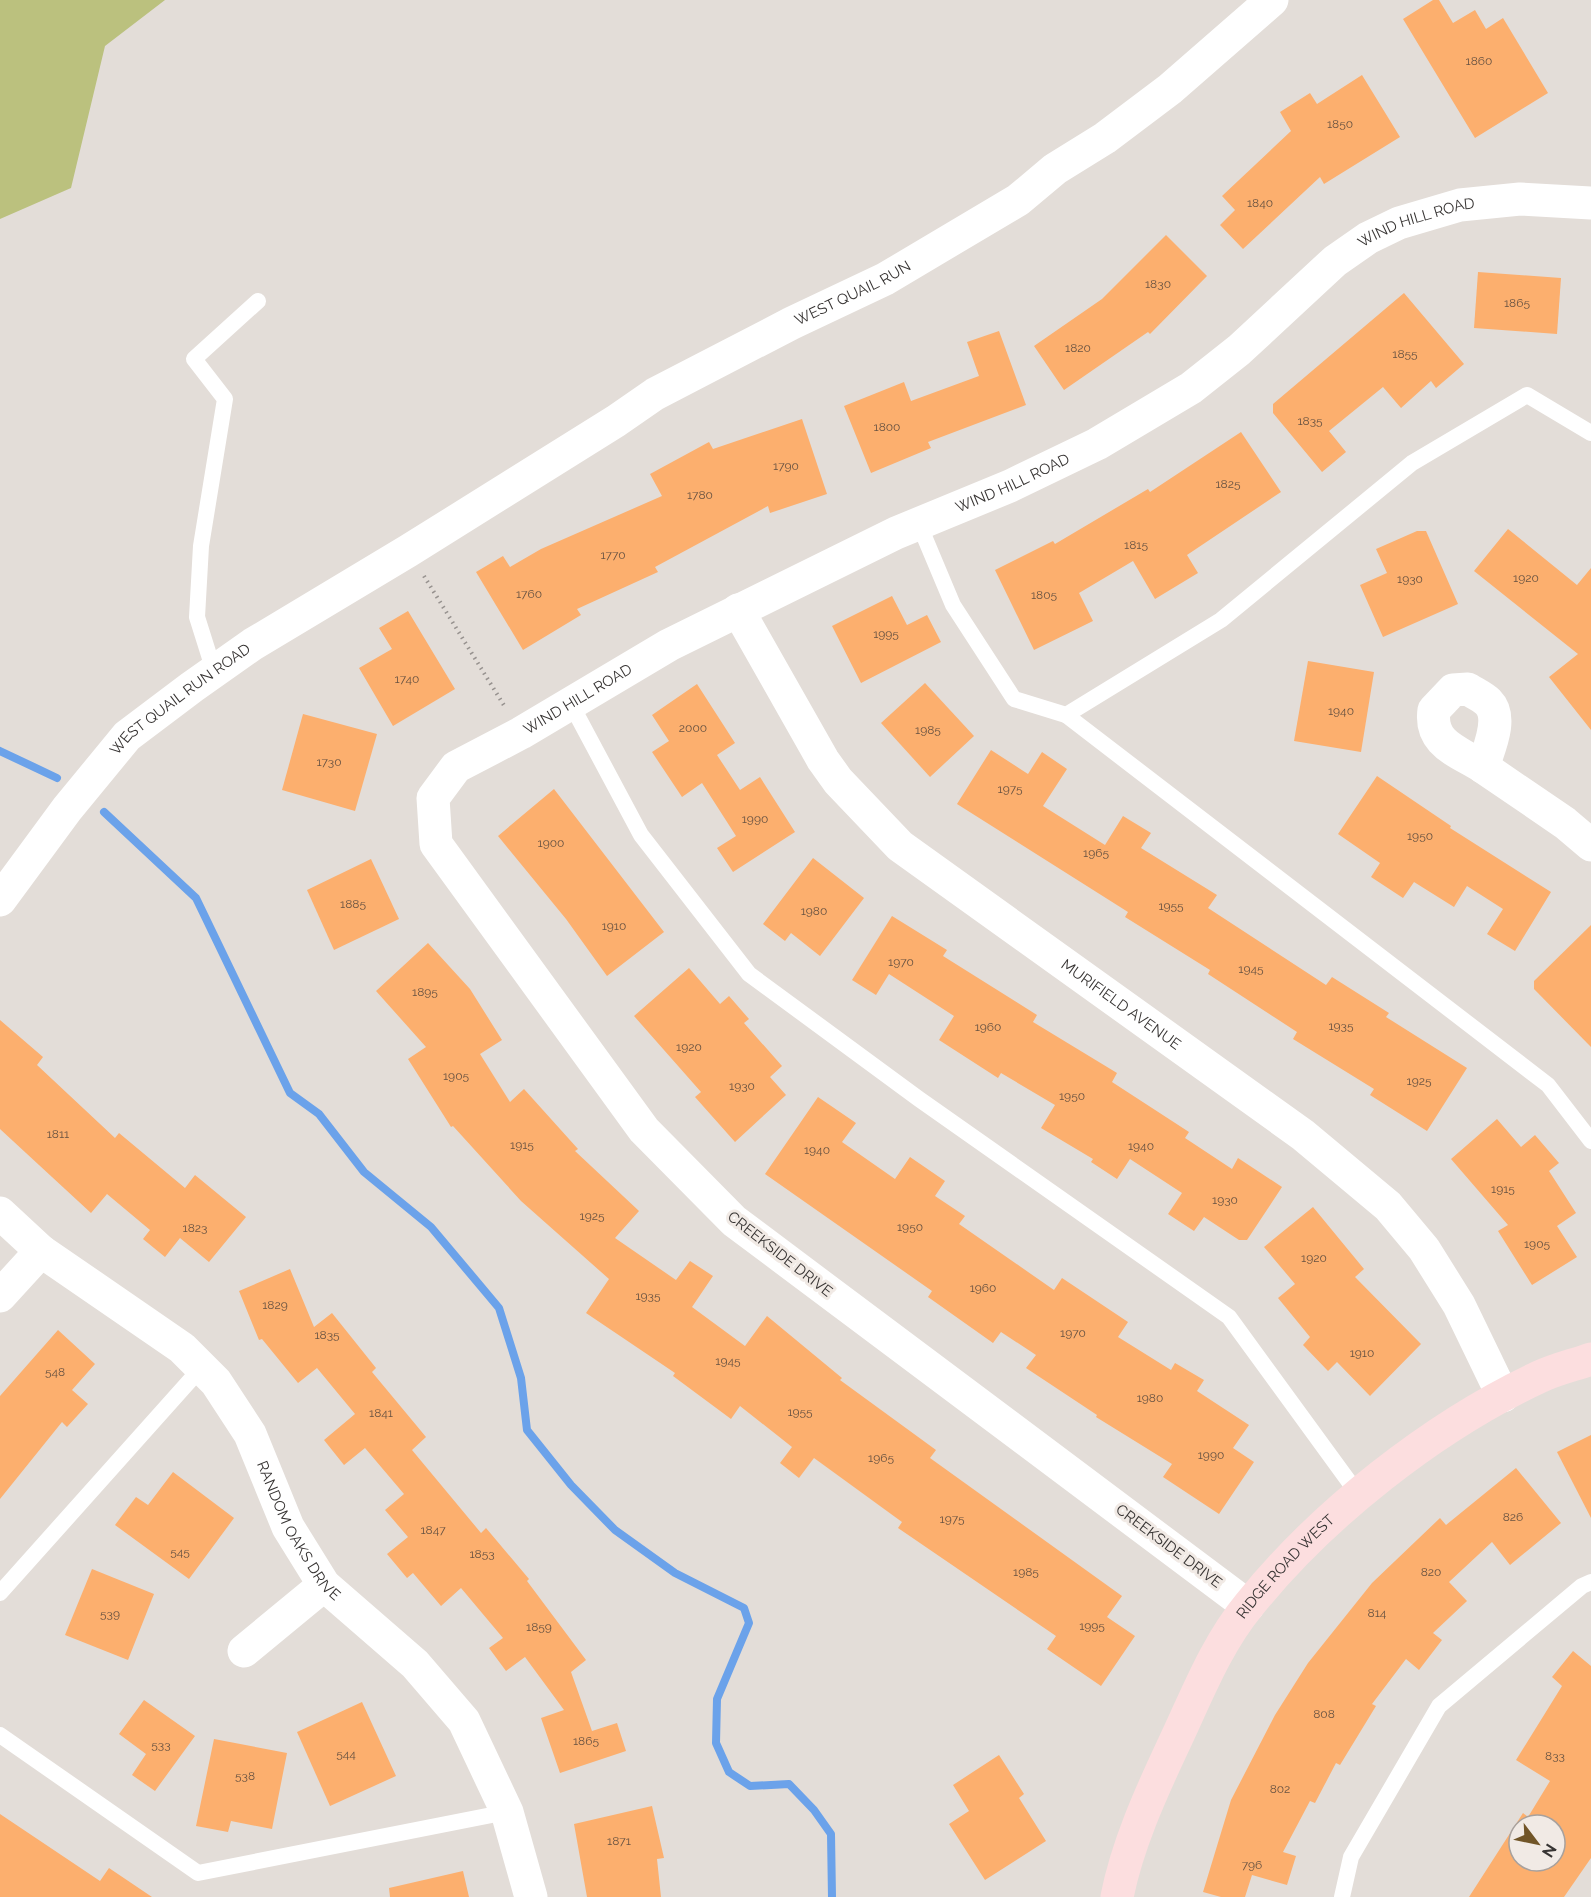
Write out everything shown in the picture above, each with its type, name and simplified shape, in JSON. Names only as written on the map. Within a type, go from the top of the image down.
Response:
[{"type":"street","name":"WEST QUAIL RUN","points":[[408,551],[616,421],[655,394],[792,323],[885,279],[1018,200],[1055,169],[1105,138],[1170,89],[1272,0]]},
{"type":"street","name":"WIND HILL ROAD","points":[[433,798],[456,768],[521,734],[669,645],[919,524],[1010,486],[1097,444],[1191,388],[1239,350],[1335,261],[1368,238],[1399,223],[1460,205],[1520,199],[1590,199]]},
{"type":"street","name":"WEST QUAIL RUN ROAD","points":[[0,900],[67,809],[127,736],[253,644],[408,551]]},
{"type":"street","name":"MURIFIELD AVENUE","points":[[738,610],[823,760],[838,781],[900,846],[1303,1136],[1388,1206],[1424,1249],[1459,1305],[1503,1396]]},
{"type":"street","points":[[1482,767],[1565,824],[1591,845]]},
{"type":"street","name":"CREEKSIDE DRIVE","points":[[433,798],[436,844],[644,1130],[734,1221],[1248,1606]]},
{"type":"street","name":"RANDOM OAKS DRIVE","points":[[0,1213],[41,1251],[182,1348],[216,1382],[250,1434],[288,1527],[324,1585],[415,1664],[464,1721],[507,1812],[531,1897]]},
{"type":"street","points":[[0,1296],[41,1251]]},
{"type":"street","name":"RIDGE ROAD WEST","points":[[1117,1897],[1149,1799],[1210,1666],[1248,1606],[1318,1529],[1380,1476],[1503,1396],[1541,1376],[1591,1359]]},
{"type":"street","points":[[244,1651],[324,1585]]},
{"type":"lane","points":[[214,671],[197,617],[201,546],[225,399],[194,359],[258,301]]},
{"type":"lane","points":[[1066,715],[1221,620],[1412,463],[1527,395],[1591,433]]},
{"type":"lane","points":[[919,524],[952,605],[1014,699],[1066,715],[1548,1085],[1591,1141]]},
{"type":"lane","points":[[571,704],[641,835],[749,974],[919,1099],[1229,1317],[1358,1494]]},
{"type":"lane","points":[[0,1593],[202,1367]]},
{"type":"lane","points":[[1342,1897],[1351,1857],[1439,1706],[1582,1586],[1591,1582]]},
{"type":"lane","points":[[0,1735],[198,1873],[507,1812]]},
{"type":"path","points":[[408,551],[521,734]]},
{"type":"green space","points":[[0,0],[165,0],[105,46],[71,188],[0,219]]},
{"type":"building","points":[[1433,0],[1439,0],[1453,23],[1475,10],[1486,29],[1503,18],[1548,93],[1475,138],[1403,19]]},
{"type":"building","points":[[1362,75],[1400,137],[1324,184],[1320,177],[1243,249],[1220,225],[1235,210],[1222,196],[1291,131],[1280,112],[1310,93],[1317,104]]},
{"type":"building","points":[[1166,235],[1207,276],[1150,334],[1148,332],[1064,390],[1034,346],[1102,299]]},
{"type":"building","points":[[1478,272],[1561,278],[1557,334],[1474,328]]},
{"type":"building","points":[[1404,293],[1464,364],[1436,388],[1431,381],[1401,408],[1383,387],[1329,431],[1346,452],[1322,472],[1273,413],[1273,404]]},
{"type":"building","points":[[999,331],[1026,405],[928,442],[931,448],[871,473],[844,406],[904,382],[911,401],[979,376],[967,342]]},
{"type":"building","points":[[802,419],[827,494],[770,513],[768,506],[655,567],[658,572],[577,609],[581,615],[523,650],[476,572],[503,556],[510,567],[541,549],[662,496],[650,474],[709,442],[713,449]]},
{"type":"building","points":[[1241,432],[1281,492],[1187,555],[1198,573],[1155,599],[1133,561],[1079,593],[1093,621],[1034,650],[995,570],[1053,541],[1055,544],[1148,489],[1150,492]]},
{"type":"building","points":[[1508,529],[1577,585],[1591,568],[1591,730],[1549,677],[1578,654],[1474,571]]},
{"type":"building","points":[[1417,531],[1426,531],[1458,604],[1383,637],[1360,585],[1387,573],[1376,549]]},
{"type":"building","points":[[892,596],[907,625],[927,615],[941,642],[861,683],[832,626]]},
{"type":"building","points":[[408,611],[455,689],[393,726],[359,668],[392,649],[379,628]]},
{"type":"building","points":[[1308,661],[1374,672],[1361,752],[1294,741]]},
{"type":"building","points":[[925,683],[974,736],[930,777],[881,723]]},
{"type":"building","points":[[697,684],[735,743],[717,755],[740,790],[760,777],[795,832],[733,872],[717,848],[736,836],[702,783],[682,797],[652,752],[669,741],[652,715]]},
{"type":"building","points":[[303,714],[377,734],[355,811],[282,790]]},
{"type":"building","points":[[991,750],[1028,774],[1042,752],[1067,769],[1043,806],[1105,845],[1123,816],[1151,833],[1141,848],[1217,895],[1208,908],[1326,985],[1332,977],[1389,1013],[1386,1017],[1467,1068],[1427,1131],[1370,1095],[1374,1089],[1293,1039],[1297,1032],[1208,974],[1210,970],[1125,917],[1128,912],[957,804]]},
{"type":"building","points":[[1377,776],[1451,826],[1450,828],[1551,892],[1515,951],[1487,934],[1503,909],[1467,886],[1454,907],[1414,882],[1403,898],[1371,877],[1380,863],[1338,834]]},
{"type":"building","points":[[554,789],[664,932],[607,976],[566,919],[498,836]]},
{"type":"building","points":[[813,858],[864,898],[820,956],[791,933],[785,941],[763,924]]},
{"type":"building","points":[[371,859],[399,919],[334,950],[307,890]]},
{"type":"building","points":[[892,916],[947,950],[943,956],[1037,1015],[1033,1022],[1117,1073],[1112,1082],[1189,1132],[1185,1138],[1232,1169],[1238,1158],[1282,1187],[1247,1240],[1239,1240],[1204,1217],[1194,1231],[1168,1214],[1182,1193],[1130,1159],[1117,1179],[1091,1162],[1093,1159],[1041,1128],[1055,1105],[1001,1073],[998,1078],[939,1040],[954,1016],[889,974],[876,995],[852,980]]},
{"type":"building","points":[[1591,925],[1591,1047],[1534,989],[1534,981]]},
{"type":"building","points":[[428,943],[470,989],[502,1040],[480,1054],[510,1102],[524,1089],[578,1149],[575,1151],[639,1211],[615,1238],[676,1280],[690,1261],[713,1276],[692,1307],[745,1346],[767,1316],[842,1378],[840,1380],[936,1450],[930,1458],[1122,1596],[1107,1617],[1135,1636],[1101,1686],[1047,1649],[1056,1636],[898,1528],[902,1522],[814,1458],[799,1478],[780,1463],[792,1447],[740,1406],[731,1419],[673,1376],[675,1373],[586,1313],[609,1279],[521,1201],[453,1126],[451,1127],[408,1059],[426,1047],[376,991]]},
{"type":"building","points":[[689,968],[720,1004],[729,996],[749,1019],[744,1023],[782,1066],[770,1077],[786,1095],[735,1142],[695,1097],[701,1092],[634,1016]]},
{"type":"building","points":[[0,1020],[43,1057],[37,1065],[115,1138],[119,1133],[185,1188],[195,1175],[246,1217],[209,1262],[180,1238],[165,1257],[143,1239],[150,1230],[107,1194],[91,1213],[0,1129]]},
{"type":"building","points":[[818,1097],[856,1123],[842,1142],[895,1179],[910,1157],[945,1181],[935,1196],[965,1216],[959,1224],[1054,1290],[1062,1278],[1128,1322],[1118,1337],[1171,1370],[1175,1363],[1204,1380],[1197,1391],[1249,1425],[1233,1448],[1254,1462],[1219,1514],[1163,1477],[1172,1464],[1096,1417],[1097,1415],[1026,1368],[1036,1355],[1001,1332],[993,1343],[928,1297],[932,1291],[765,1174]]},
{"type":"building","points":[[1497,1119],[1521,1147],[1535,1135],[1559,1163],[1549,1171],[1576,1213],[1557,1226],[1577,1257],[1532,1285],[1498,1231],[1508,1225],[1451,1159]]},
{"type":"building","points":[[1313,1207],[1364,1269],[1355,1277],[1421,1344],[1370,1396],[1337,1362],[1328,1371],[1303,1345],[1310,1337],[1278,1298],[1295,1284],[1264,1247]]},
{"type":"building","points":[[290,1269],[314,1327],[332,1313],[376,1368],[372,1372],[426,1437],[412,1450],[481,1533],[486,1528],[529,1579],[527,1581],[586,1660],[571,1672],[592,1731],[617,1723],[626,1751],[560,1773],[541,1718],[564,1710],[525,1657],[506,1671],[489,1648],[503,1638],[461,1588],[441,1606],[413,1573],[407,1578],[387,1554],[408,1537],[385,1510],[404,1494],[365,1448],[344,1465],[324,1440],[355,1414],[317,1368],[298,1383],[262,1339],[259,1340],[239,1291]]},
{"type":"building","points":[[58,1330],[95,1364],[72,1390],[88,1404],[67,1427],[62,1422],[0,1499],[0,1396]]},
{"type":"building","points":[[1591,1435],[1591,1518],[1557,1452]]},
{"type":"building","points":[[1516,1468],[1561,1523],[1510,1565],[1492,1542],[1449,1582],[1467,1601],[1433,1633],[1442,1640],[1419,1670],[1406,1659],[1372,1704],[1376,1706],[1340,1765],[1336,1763],[1315,1803],[1310,1801],[1283,1852],[1296,1856],[1287,1885],[1252,1875],[1245,1897],[1221,1897],[1203,1892],[1231,1800],[1275,1715],[1308,1663],[1372,1583],[1440,1518],[1446,1525]]},
{"type":"building","points":[[173,1472],[234,1518],[189,1579],[115,1525],[136,1497],[148,1505]]},
{"type":"building","points":[[92,1569],[154,1594],[128,1660],[65,1635]]},
{"type":"building","points":[[1573,1651],[1591,1666],[1591,1858],[1564,1897],[1469,1897],[1507,1838],[1507,1873],[1567,1873],[1567,1813],[1530,1813],[1550,1781],[1516,1760],[1562,1686],[1552,1677]]},
{"type":"building","points":[[144,1700],[195,1736],[155,1791],[132,1775],[146,1754],[119,1734]]},
{"type":"building","points":[[362,1702],[396,1776],[330,1806],[297,1732]]},
{"type":"building","points":[[214,1739],[287,1753],[272,1829],[231,1821],[228,1832],[196,1826]]},
{"type":"building","points":[[999,1755],[1024,1794],[1019,1798],[1046,1841],[985,1880],[949,1824],[969,1811],[953,1785]]},
{"type":"building","points":[[652,1806],[664,1858],[657,1859],[661,1897],[587,1897],[574,1824]]},
{"type":"building","points":[[0,1814],[100,1881],[109,1868],[152,1897],[0,1897]]},
{"type":"building","points":[[463,1871],[469,1897],[390,1897],[389,1888]]},
{"type":"waterway","points":[[0,751],[57,778]]},
{"type":"waterway","points":[[104,812],[196,898],[290,1093],[319,1114],[364,1172],[431,1227],[499,1308],[521,1378],[527,1430],[571,1485],[615,1530],[675,1573],[744,1608],[749,1623],[717,1699],[716,1743],[729,1772],[750,1786],[789,1784],[814,1810],[831,1834],[832,1897]]}]
